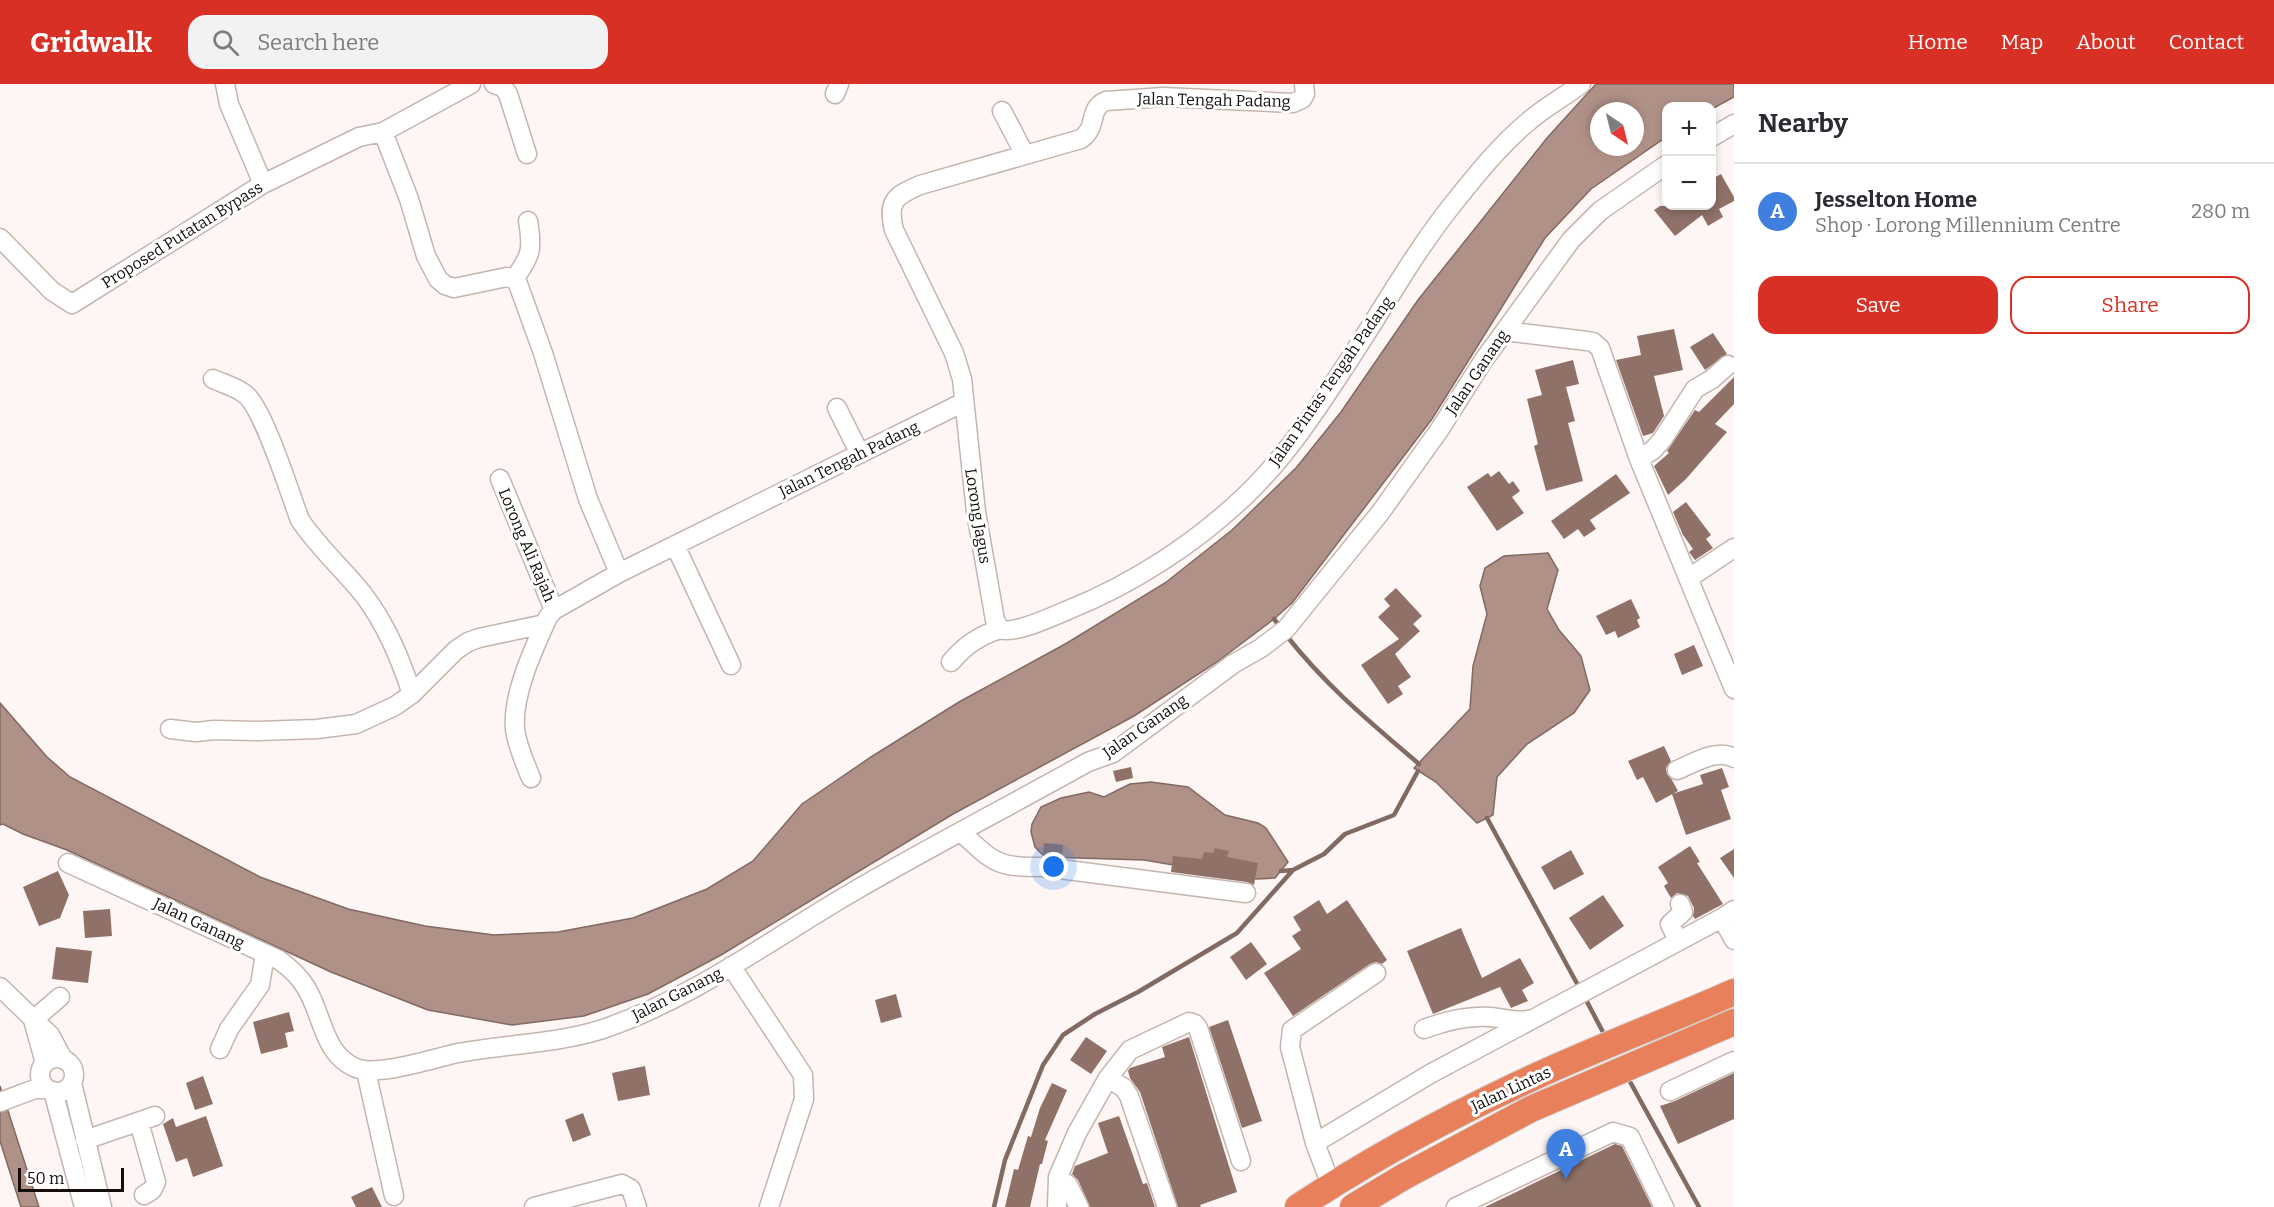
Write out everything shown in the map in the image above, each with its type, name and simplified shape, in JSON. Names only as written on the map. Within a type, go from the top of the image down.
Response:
[{"type":"highway","name":"Jalan Lintas","points":[[1298,1207],[1331,1185],[1436,1125],[1576,1059],[1732,990]]},
{"type":"highway","name":"Jalan Lintas","points":[[1356,1206],[1446,1153],[1531,1109],[1734,1022]]},
{"type":"street","points":[[225,84],[229,104],[263,184]]},
{"type":"street","name":"Proposed Putatan Bypass","points":[[0,238],[52,291],[72,304],[263,184],[359,137],[383,132],[471,84]]},
{"type":"street","points":[[494,84],[503,87],[508,94],[527,154]]},
{"type":"street","name":"Jalan Tengah Padang","points":[[170,729],[196,732],[317,729],[346,725],[379,715],[412,694],[456,650],[468,642],[550,617],[619,573],[964,402],[962,379],[954,353],[894,230],[891,209],[894,200],[920,184],[1081,139],[1092,129],[1095,110],[1106,100],[1163,97],[1293,103],[1302,99],[1305,94],[1304,84]]},
{"type":"street","name":"Jalan Pintas Tengah Padang","points":[[951,662],[972,642],[1000,629],[1010,630],[1037,622],[1104,594],[1172,554],[1246,495],[1298,434],[1355,351],[1413,259],[1452,206],[1523,126],[1581,84]]},
{"type":"street","points":[[1002,111],[1025,155]]},
{"type":"street","points":[[383,132],[409,200],[426,255],[438,279],[454,288],[496,278],[514,279],[518,284],[543,353],[588,500],[619,573]]},
{"type":"street","name":"Jalan Ganang","points":[[68,864],[279,960],[291,969],[306,987],[322,1028],[336,1053],[345,1062],[366,1071],[461,1053],[566,1039],[603,1029],[636,1016],[684,993],[856,890],[961,832],[1088,762],[1113,753],[1233,663],[1282,632],[1380,513],[1504,331],[1571,240],[1600,211],[1662,168]]},
{"type":"street","points":[[514,279],[528,260],[531,240],[528,221]]},
{"type":"street","points":[[1504,331],[1587,341],[1597,345],[1604,357],[1640,459],[1734,689]]},
{"type":"street","points":[[1640,459],[1662,440],[1695,389],[1712,379],[1728,365]]},
{"type":"street","points":[[213,379],[237,389],[252,401],[262,419],[300,520],[363,594],[377,614],[397,651],[412,694]]},
{"type":"street","name":"Lorong Jagus","points":[[964,402],[976,512],[996,620],[1000,629]]},
{"type":"street","points":[[837,408],[860,454]]},
{"type":"street","name":"Lorong Ali Rajah","points":[[500,479],[550,617]]},
{"type":"street","points":[[675,545],[731,665]]},
{"type":"street","points":[[1689,578],[1734,548]]},
{"type":"street","points":[[531,778],[519,747],[515,730],[515,715],[525,674],[550,617]]},
{"type":"street","points":[[1677,770],[1712,756],[1729,755],[1734,758]]},
{"type":"street","points":[[961,832],[995,861],[1010,867],[1044,867],[1246,893]]},
{"type":"street","points":[[1678,941],[1670,924],[1683,912],[1680,904]]},
{"type":"street","points":[[1315,1143],[1430,1074],[1728,914],[1734,939]]},
{"type":"street","points":[[220,1049],[229,1029],[260,985],[265,954]]},
{"type":"street","points":[[731,966],[803,1075],[804,1100],[769,1207]]},
{"type":"street","points":[[1331,1185],[1315,1143],[1290,1047],[1292,1030],[1376,973]]},
{"type":"street","points":[[0,987],[50,1035],[63,1059],[72,1067],[74,1072],[72,1083],[102,1207]]},
{"type":"street","points":[[33,1020],[60,996]]},
{"type":"street","points":[[1424,1029],[1467,1018],[1491,1017],[1519,1022],[1530,1020]]},
{"type":"street","points":[[33,1020],[43,1067],[41,1080],[50,1090],[84,1207]]},
{"type":"street","points":[[1057,1207],[1058,1178],[1077,1133],[1108,1078],[1130,1050],[1189,1022],[1195,1024],[1242,1161]]},
{"type":"street","points":[[0,1102],[24,1088],[43,1067],[54,1059],[63,1059]]},
{"type":"street","points":[[1670,1091],[1734,1061]]},
{"type":"street","points":[[366,1071],[394,1196]]},
{"type":"street","points":[[1108,1078],[1124,1088],[1129,1096],[1167,1207]]},
{"type":"street","points":[[0,1091],[24,1088],[66,1089],[72,1083]]},
{"type":"street","points":[[85,1140],[147,1119],[156,1182],[152,1190],[144,1195]]},
{"type":"street","points":[[1456,1207],[1613,1132],[1630,1137],[1664,1207]]},
{"type":"street","points":[[1058,1178],[1068,1185],[1079,1207]]},
{"type":"street","points":[[534,1207],[622,1184],[631,1190],[637,1207]]},
{"type":"shaded area","points":[[1596,84],[1734,84],[1734,97],[1716,107],[1716,102],[1662,102],[1662,140],[1644,152],[1644,102],[1590,102],[1590,156],[1639,156],[1591,189],[1545,238],[1432,419],[1292,603],[1274,619],[1217,662],[1134,716],[953,814],[721,955],[648,994],[584,1016],[512,1025],[428,1010],[331,972],[67,850],[3,824],[0,825],[0,703],[47,757],[70,777],[260,877],[348,909],[425,926],[494,935],[558,932],[633,918],[707,889],[753,861],[802,804],[871,757],[959,702],[1067,643],[1165,583],[1232,530],[1296,468],[1341,412],[1418,300],[1547,138]]},
{"type":"shaded area","points":[[1548,553],[1558,570],[1547,609],[1559,630],[1581,656],[1590,690],[1574,713],[1527,744],[1497,777],[1493,815],[1477,823],[1436,782],[1414,768],[1470,709],[1473,666],[1487,614],[1480,586],[1485,568],[1504,556]]},
{"type":"shaded area","points":[[1151,782],[1188,787],[1225,815],[1258,823],[1266,828],[1288,862],[1275,878],[1257,879],[1144,860],[1045,857],[1035,847],[1031,832],[1032,824],[1041,807],[1061,798],[1089,792],[1104,797],[1130,784]]},
{"type":"shaded area","points":[[0,1086],[39,1207],[21,1207],[0,1141]]},
{"type":"building","points":[[1721,174],[1734,197],[1734,201],[1719,209],[1723,217],[1708,226],[1702,215],[1675,236],[1654,210],[1662,206],[1662,210],[1716,210],[1716,177]]},
{"type":"building","points":[[1674,329],[1683,370],[1654,376],[1664,416],[1653,433],[1643,436],[1616,360],[1641,355],[1637,336]]},
{"type":"building","points":[[1713,333],[1727,354],[1705,370],[1690,347]]},
{"type":"building","points":[[1573,360],[1579,384],[1566,387],[1575,421],[1568,423],[1583,481],[1546,491],[1534,446],[1538,444],[1527,399],[1542,395],[1535,370]]},
{"type":"building","points":[[1734,377],[1734,404],[1715,424],[1727,432],[1686,479],[1668,495],[1654,466],[1669,453],[1667,451],[1695,410],[1699,412]]},
{"type":"building","points":[[1499,471],[1509,484],[1513,481],[1520,491],[1512,497],[1524,513],[1497,531],[1467,487],[1488,473],[1491,477]]},
{"type":"building","points":[[1616,474],[1630,493],[1590,520],[1596,529],[1584,537],[1578,529],[1564,539],[1551,521]]},
{"type":"building","points":[[1686,502],[1711,535],[1706,539],[1713,548],[1695,560],[1689,552],[1693,549],[1683,535],[1673,512]]},
{"type":"building","points":[[1396,588],[1422,616],[1413,624],[1420,631],[1395,654],[1411,677],[1398,686],[1403,694],[1388,704],[1361,665],[1399,639],[1378,617],[1390,606],[1384,599]]},
{"type":"building","points":[[1631,599],[1640,618],[1637,620],[1640,627],[1618,638],[1615,631],[1606,635],[1596,616]]},
{"type":"building","points":[[1694,645],[1703,666],[1682,675],[1674,654]]},
{"type":"building","points":[[1664,746],[1671,761],[1666,768],[1667,774],[1678,791],[1656,803],[1643,777],[1637,780],[1628,761]]},
{"type":"building","points":[[1131,767],[1133,778],[1116,782],[1113,771]]},
{"type":"building","points":[[1722,768],[1729,787],[1721,790],[1731,819],[1686,835],[1672,794],[1703,784],[1700,775]]},
{"type":"building","points":[[1044,843],[1063,845],[1062,858],[1043,856]]},
{"type":"building","points":[[1690,846],[1700,862],[1697,863],[1723,904],[1695,919],[1694,908],[1688,896],[1677,893],[1671,898],[1664,886],[1668,883],[1658,867]]},
{"type":"building","points":[[1215,848],[1229,851],[1227,857],[1258,863],[1254,885],[1247,882],[1171,872],[1173,856],[1202,859],[1204,852],[1213,853]]},
{"type":"building","points":[[1734,849],[1734,878],[1720,858]]},
{"type":"building","points":[[1571,850],[1584,874],[1554,890],[1541,867]]},
{"type":"building","points":[[58,871],[69,895],[60,918],[39,926],[23,887]]},
{"type":"building","points":[[1603,895],[1624,926],[1590,950],[1569,918]]},
{"type":"building","points":[[1319,900],[1327,914],[1347,900],[1387,960],[1382,964],[1376,962],[1370,964],[1293,1016],[1264,973],[1301,949],[1292,936],[1301,930],[1293,917]]},
{"type":"building","points":[[110,909],[112,936],[85,938],[83,911]]},
{"type":"building","points":[[1461,928],[1482,978],[1520,958],[1534,983],[1522,990],[1528,1001],[1511,1008],[1500,987],[1433,1014],[1407,951]]},
{"type":"building","points":[[1251,942],[1267,964],[1246,980],[1230,957]]},
{"type":"building","points":[[56,947],[92,951],[88,983],[52,979]]},
{"type":"building","points":[[896,994],[902,1017],[881,1023],[875,1000]]},
{"type":"building","points":[[289,1012],[294,1031],[285,1033],[288,1047],[261,1054],[253,1022]]},
{"type":"building","points":[[1228,1020],[1262,1121],[1242,1128],[1209,1027]]},
{"type":"building","points":[[1086,1037],[1107,1051],[1091,1074],[1070,1060]]},
{"type":"building","points":[[1189,1037],[1237,1192],[1200,1205],[1201,1207],[1178,1207],[1140,1092],[1128,1071],[1130,1068],[1165,1057],[1162,1047]]},
{"type":"building","points":[[645,1066],[650,1095],[618,1101],[612,1073]]},
{"type":"building","points":[[1734,1073],[1734,1119],[1678,1144],[1660,1106]]},
{"type":"building","points":[[203,1076],[213,1104],[195,1110],[186,1083]]},
{"type":"building","points":[[1052,1083],[1067,1090],[1045,1140],[1048,1141],[1030,1207],[1005,1207],[1014,1169],[1018,1170],[1028,1136],[1031,1137],[1040,1108]]},
{"type":"building","points":[[583,1113],[591,1135],[573,1142],[565,1120]]},
{"type":"building","points":[[206,1116],[223,1166],[193,1177],[187,1158],[176,1162],[163,1124],[173,1118],[176,1127]]},
{"type":"building","points":[[1119,1116],[1143,1184],[1147,1183],[1155,1207],[1090,1207],[1078,1180],[1072,1174],[1075,1166],[1108,1153],[1098,1123]]},
{"type":"building","points":[[1615,1144],[1622,1146],[1652,1207],[1485,1207]]},
{"type":"building","points":[[372,1187],[382,1207],[356,1207],[351,1197]]},
{"type":"waterway","points":[[1274,619],[1281,628]]},
{"type":"waterway","points":[[1286,635],[1333,687],[1419,764]]},
{"type":"waterway","points":[[1281,871],[1293,870],[1324,854],[1345,834],[1394,815],[1418,771]]},
{"type":"waterway","points":[[1487,818],[1580,989]]},
{"type":"waterway","points":[[994,1207],[1005,1160],[1043,1065],[1063,1035],[1095,1014],[1138,992],[1237,933],[1293,870]]},
{"type":"waterway","points":[[1584,996],[1605,1036]]},
{"type":"waterway","points":[[1628,1078],[1699,1207]]},
{"type":"place","name":"Jesselton Home","points":[[1566,1179]]}]
